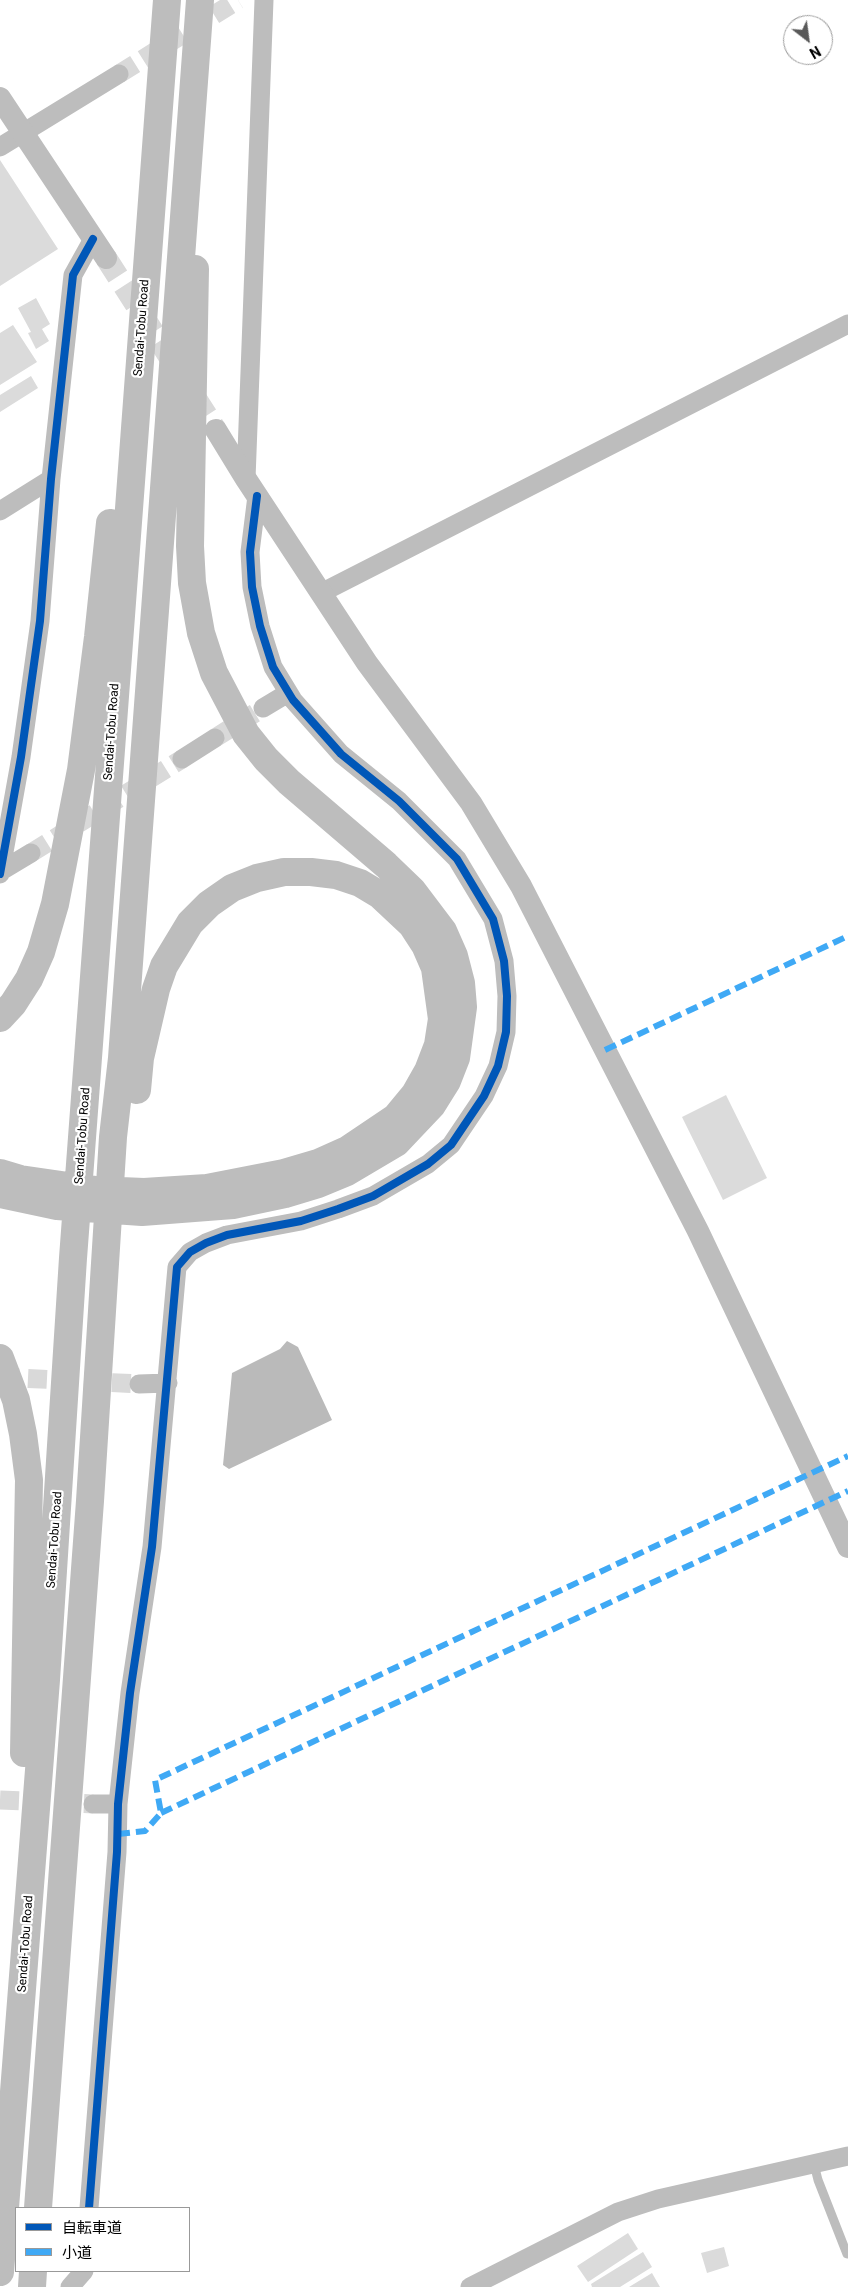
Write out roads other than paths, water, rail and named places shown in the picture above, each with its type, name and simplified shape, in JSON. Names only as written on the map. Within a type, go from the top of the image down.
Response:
[{"type":"highway","name":"Sendai-Tobu Road","points":[[0,2272],[46,1680],[73,1258],[157,107],[167,0]]},
{"type":"highway","points":[[38,2207],[80,1644],[104,1499],[114,1263],[122,1137],[122,1058],[200,0]]},
{"type":"highway","points":[[0,1194],[57,1206],[142,1212],[232,1205],[285,1194],[318,1184],[373,1158],[396,1143],[415,1125],[432,1105],[447,1081],[456,1058],[461,1030],[463,1008],[461,983],[454,956],[438,924],[412,890],[393,871],[288,782],[261,753],[246,734],[228,704],[214,673],[201,633],[192,583],[190,546],[194,378],[196,38]]},
{"type":"highway","points":[[0,1018],[13,1004],[29,979],[41,952],[55,904],[81,770],[98,638],[131,320],[157,107]]},
{"type":"highway","points":[[0,1174],[20,1179],[96,1190],[144,1192],[208,1188],[284,1173],[318,1163],[371,1135],[396,1117],[415,1094],[428,1071],[438,1045],[442,1019],[435,968],[425,945],[412,925],[380,895],[360,883],[336,875],[311,872],[284,872],[257,878],[232,888],[209,904],[190,923],[164,966],[156,989],[122,1137]]},
{"type":"highway","points":[[0,1358],[16,1400],[29,1480],[21,2009]]},
{"type":"street","points":[[89,2207],[117,1852],[118,1804],[130,1692],[152,1547],[177,1267],[190,1252],[206,1243],[227,1235],[301,1221],[347,1206],[373,1196],[428,1164],[451,1145],[484,1096],[498,1066],[506,1032],[507,996],[504,961],[493,919],[457,858],[399,801],[341,754],[288,692],[273,667],[260,626],[252,587],[250,552],[264,0]]},
{"type":"street","points":[[0,147],[119,74]]},
{"type":"street","points":[[0,98],[106,258]]},
{"type":"street","points":[[0,872],[21,757],[40,621],[51,479],[73,275],[93,239]]},
{"type":"street","points":[[321,593],[848,324]]},
{"type":"street","points":[[216,430],[367,663],[472,803],[521,886],[698,1231],[848,1547]]},
{"type":"street","points":[[0,511],[51,479]]},
{"type":"street","points":[[263,708],[288,692]]},
{"type":"street","points":[[182,759],[215,738]]},
{"type":"street","points":[[0,872],[31,854]]},
{"type":"street","points":[[139,1384],[168,1383]]},
{"type":"street","points":[[93,1804],[118,1804]]},
{"type":"street","points":[[470,2287],[618,2212],[658,2199],[816,2172],[848,2156]]},
{"type":"street","points":[[70,2287],[83,2272]]},
{"type":"lane","points":[[816,2172],[847,2254]]},
{"type":"tunnel","points":[[119,74],[238,0]]},
{"type":"tunnel","points":[[106,258],[216,430]]},
{"type":"tunnel","points":[[215,738],[263,708]]},
{"type":"tunnel","points":[[31,853],[182,759]]},
{"type":"tunnel","points":[[0,1377],[139,1384]]},
{"type":"tunnel","points":[[0,1800],[93,1804]]}]
